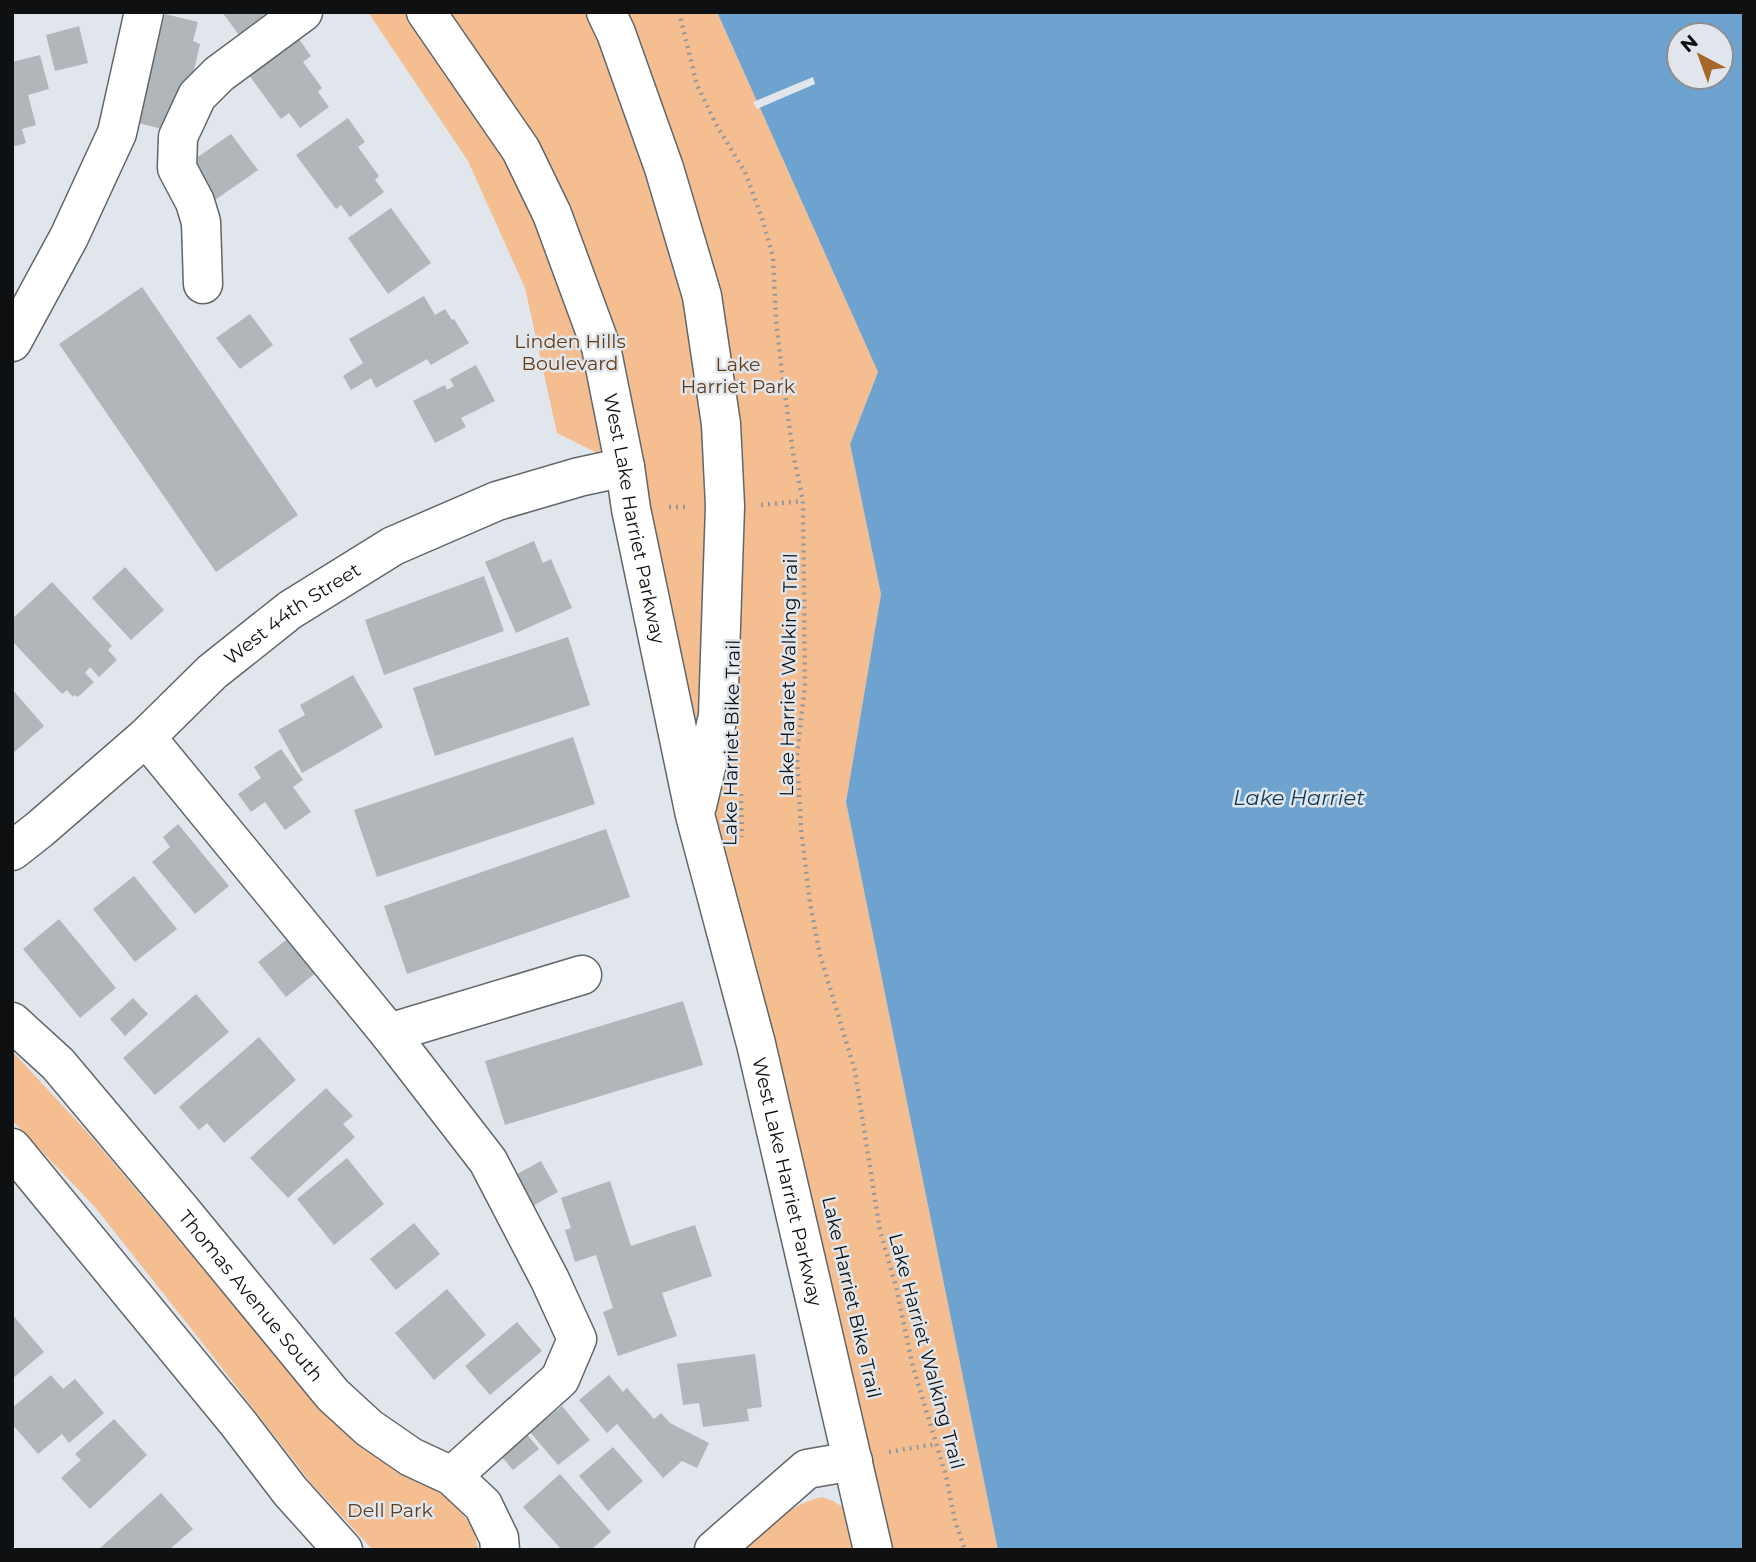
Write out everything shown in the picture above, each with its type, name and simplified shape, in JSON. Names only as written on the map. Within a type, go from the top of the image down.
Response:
[{"type":"street","points":[[12,342],[69,237],[117,133],[144,12]]},
{"type":"street","points":[[203,284],[201,222],[177,168],[178,137],[197,96],[219,74],[303,12]]},
{"type":"street","name":"West Lake Harriet Parkway","points":[[426,12],[521,150],[552,214],[601,347],[631,509],[695,815],[870,1457],[873,1550]]},
{"type":"street","name":"West Lake Harriet Parkway","points":[[606,12],[664,168],[702,296],[721,424],[725,506],[718,716],[695,815]]},
{"type":"street","name":"West 44th Street","points":[[12,851],[146,737],[212,672],[290,610],[393,546],[497,501],[579,477],[625,467]]},
{"type":"street","points":[[146,737],[389,1033],[488,1161],[550,1280],[577,1339],[560,1378],[452,1476]]},
{"type":"street","points":[[389,1033],[582,975]]},
{"type":"street","name":"Thomas Avenue South","points":[[12,1022],[58,1064],[333,1395],[369,1428],[411,1457],[452,1476],[483,1505],[499,1538],[500,1550]]},
{"type":"street","points":[[12,1148],[238,1423],[290,1491],[343,1550]]},
{"type":"street","points":[[714,1550],[807,1469],[870,1457]]},
{"type":"path","name":"Lake Harriet Walking Trail","points":[[679,12],[697,85],[716,124],[745,172],[773,257],[782,372],[793,453],[803,501],[805,685],[797,756],[810,903],[820,955],[855,1071],[880,1231],[896,1287],[913,1367],[965,1550]]},
{"type":"path","points":[[748,506],[803,501]]},
{"type":"path","name":"Lake Harriet Bike Trail","points":[[741,787],[743,837]]},
{"type":"path","points":[[870,1457],[936,1444]]},
{"type":"green space","name":"Lake Harriet Park","points":[[368,12],[717,12],[878,372],[850,444],[881,594],[846,802],[998,1550],[873,1550],[625,467],[557,433],[525,288],[468,161]]},
{"type":"green space","name":"Dell Park","points":[[12,1051],[87,1132],[309,1393],[357,1441],[384,1462],[452,1501],[474,1529],[478,1550],[373,1550],[311,1483],[95,1207],[12,1120]]},
{"type":"green space","points":[[822,1497],[846,1509],[859,1550],[742,1550],[789,1511]]},
{"type":"water","name":"Lake Harriet","points":[[717,12],[1744,12],[1744,1550],[998,1550],[846,802],[881,594],[850,444],[878,372]]},
{"type":"pier","points":[[813,77],[815,84],[757,109],[753,102]]},
{"type":"building","points":[[222,12],[270,12],[239,35]]},
{"type":"building","points":[[165,14],[198,22],[193,41],[200,44],[193,75],[189,74],[180,111],[169,131],[135,122],[156,27],[161,28]]},
{"type":"building","points":[[79,26],[88,63],[55,71],[46,35]]},
{"type":"building","points":[[296,35],[311,56],[303,62],[322,88],[318,92],[329,107],[300,128],[289,113],[281,119],[246,71]]},
{"type":"building","points":[[40,55],[49,89],[28,95],[36,125],[22,129],[26,143],[12,147],[12,62]]},
{"type":"building","points":[[348,118],[365,142],[358,147],[379,176],[375,180],[384,192],[350,217],[341,205],[336,209],[296,155]]},
{"type":"building","points":[[231,134],[258,170],[215,200],[189,163]]},
{"type":"building","points":[[391,208],[431,263],[388,294],[348,238]]},
{"type":"building","points":[[142,287],[298,515],[216,572],[59,344]]},
{"type":"building","points":[[424,296],[435,315],[445,309],[469,343],[431,365],[427,359],[376,388],[371,378],[351,390],[343,376],[363,363],[349,339]]},
{"type":"building","points":[[250,314],[273,345],[240,369],[216,338]]},
{"type":"building","points":[[476,365],[495,401],[461,418],[466,427],[435,443],[413,401],[445,385],[447,390],[454,386],[450,379]]},
{"type":"building","points":[[534,541],[543,563],[551,559],[572,608],[516,633],[485,562]]},
{"type":"building","points":[[125,567],[164,610],[131,640],[92,598]]},
{"type":"building","points":[[484,576],[504,631],[384,675],[365,620]]},
{"type":"building","points":[[52,582],[112,646],[108,650],[117,660],[99,677],[90,667],[85,673],[94,682],[78,697],[73,697],[67,690],[62,694],[12,641],[12,619]]},
{"type":"building","points":[[568,637],[590,705],[435,756],[413,688]]},
{"type":"building","points":[[353,675],[383,727],[302,773],[278,730],[305,715],[300,705]]},
{"type":"building","points":[[12,689],[44,726],[12,754]]},
{"type":"building","points":[[573,737],[595,804],[377,877],[354,810]]},
{"type":"building","points":[[281,749],[303,780],[293,787],[311,812],[285,830],[265,802],[251,812],[238,794],[261,778],[254,767]]},
{"type":"building","points":[[178,824],[229,886],[195,914],[152,862],[170,847],[163,837]]},
{"type":"building","points":[[606,829],[630,897],[407,974],[384,906]]},
{"type":"building","points":[[134,876],[177,929],[135,962],[93,909]]},
{"type":"building","points":[[59,919],[116,988],[80,1018],[23,949]]},
{"type":"building","points":[[290,937],[318,971],[286,997],[258,962]]},
{"type":"building","points":[[196,994],[229,1032],[155,1095],[123,1058]]},
{"type":"building","points":[[133,998],[148,1014],[125,1036],[110,1019]]},
{"type":"building","points":[[683,1001],[703,1065],[505,1125],[485,1061]]},
{"type":"building","points":[[259,1037],[296,1080],[224,1143],[207,1123],[199,1130],[179,1107]]},
{"type":"building","points":[[326,1088],[353,1116],[343,1124],[355,1137],[288,1198],[250,1158]]},
{"type":"building","points":[[347,1158],[384,1204],[334,1245],[297,1199]]},
{"type":"building","points":[[541,1161],[558,1192],[527,1209],[510,1178]]},
{"type":"building","points":[[610,1181],[631,1246],[695,1225],[712,1276],[662,1293],[677,1336],[618,1356],[603,1312],[613,1308],[596,1255],[575,1262],[565,1230],[571,1228],[561,1198]]},
{"type":"building","points":[[414,1223],[440,1254],[396,1290],[370,1259]]},
{"type":"building","points":[[447,1289],[486,1335],[434,1380],[395,1333]]},
{"type":"building","points":[[12,1314],[44,1352],[12,1379]]},
{"type":"building","points":[[517,1322],[542,1351],[490,1395],[465,1366]]},
{"type":"building","points":[[755,1354],[762,1407],[747,1409],[749,1421],[703,1427],[699,1403],[683,1405],[677,1364]]},
{"type":"building","points":[[51,1375],[63,1389],[75,1379],[104,1413],[69,1443],[62,1434],[38,1454],[12,1424],[12,1408]]},
{"type":"building","points":[[609,1375],[623,1392],[627,1388],[654,1419],[661,1413],[670,1423],[709,1443],[697,1468],[682,1461],[663,1478],[617,1424],[607,1433],[579,1400]]},
{"type":"building","points":[[562,1406],[590,1440],[558,1465],[530,1432]]},
{"type":"building","points":[[114,1419],[147,1455],[90,1509],[61,1478],[81,1460],[75,1454]]},
{"type":"building","points":[[521,1427],[539,1449],[513,1470],[495,1449]]},
{"type":"building","points":[[613,1447],[643,1481],[608,1511],[579,1476]]},
{"type":"building","points":[[560,1474],[611,1532],[591,1550],[562,1550],[523,1507]]},
{"type":"building","points":[[161,1493],[193,1529],[169,1550],[98,1550]]},
{"type":"park label","name":"Linden Hills Boulevard","points":[[570,352]]}]
